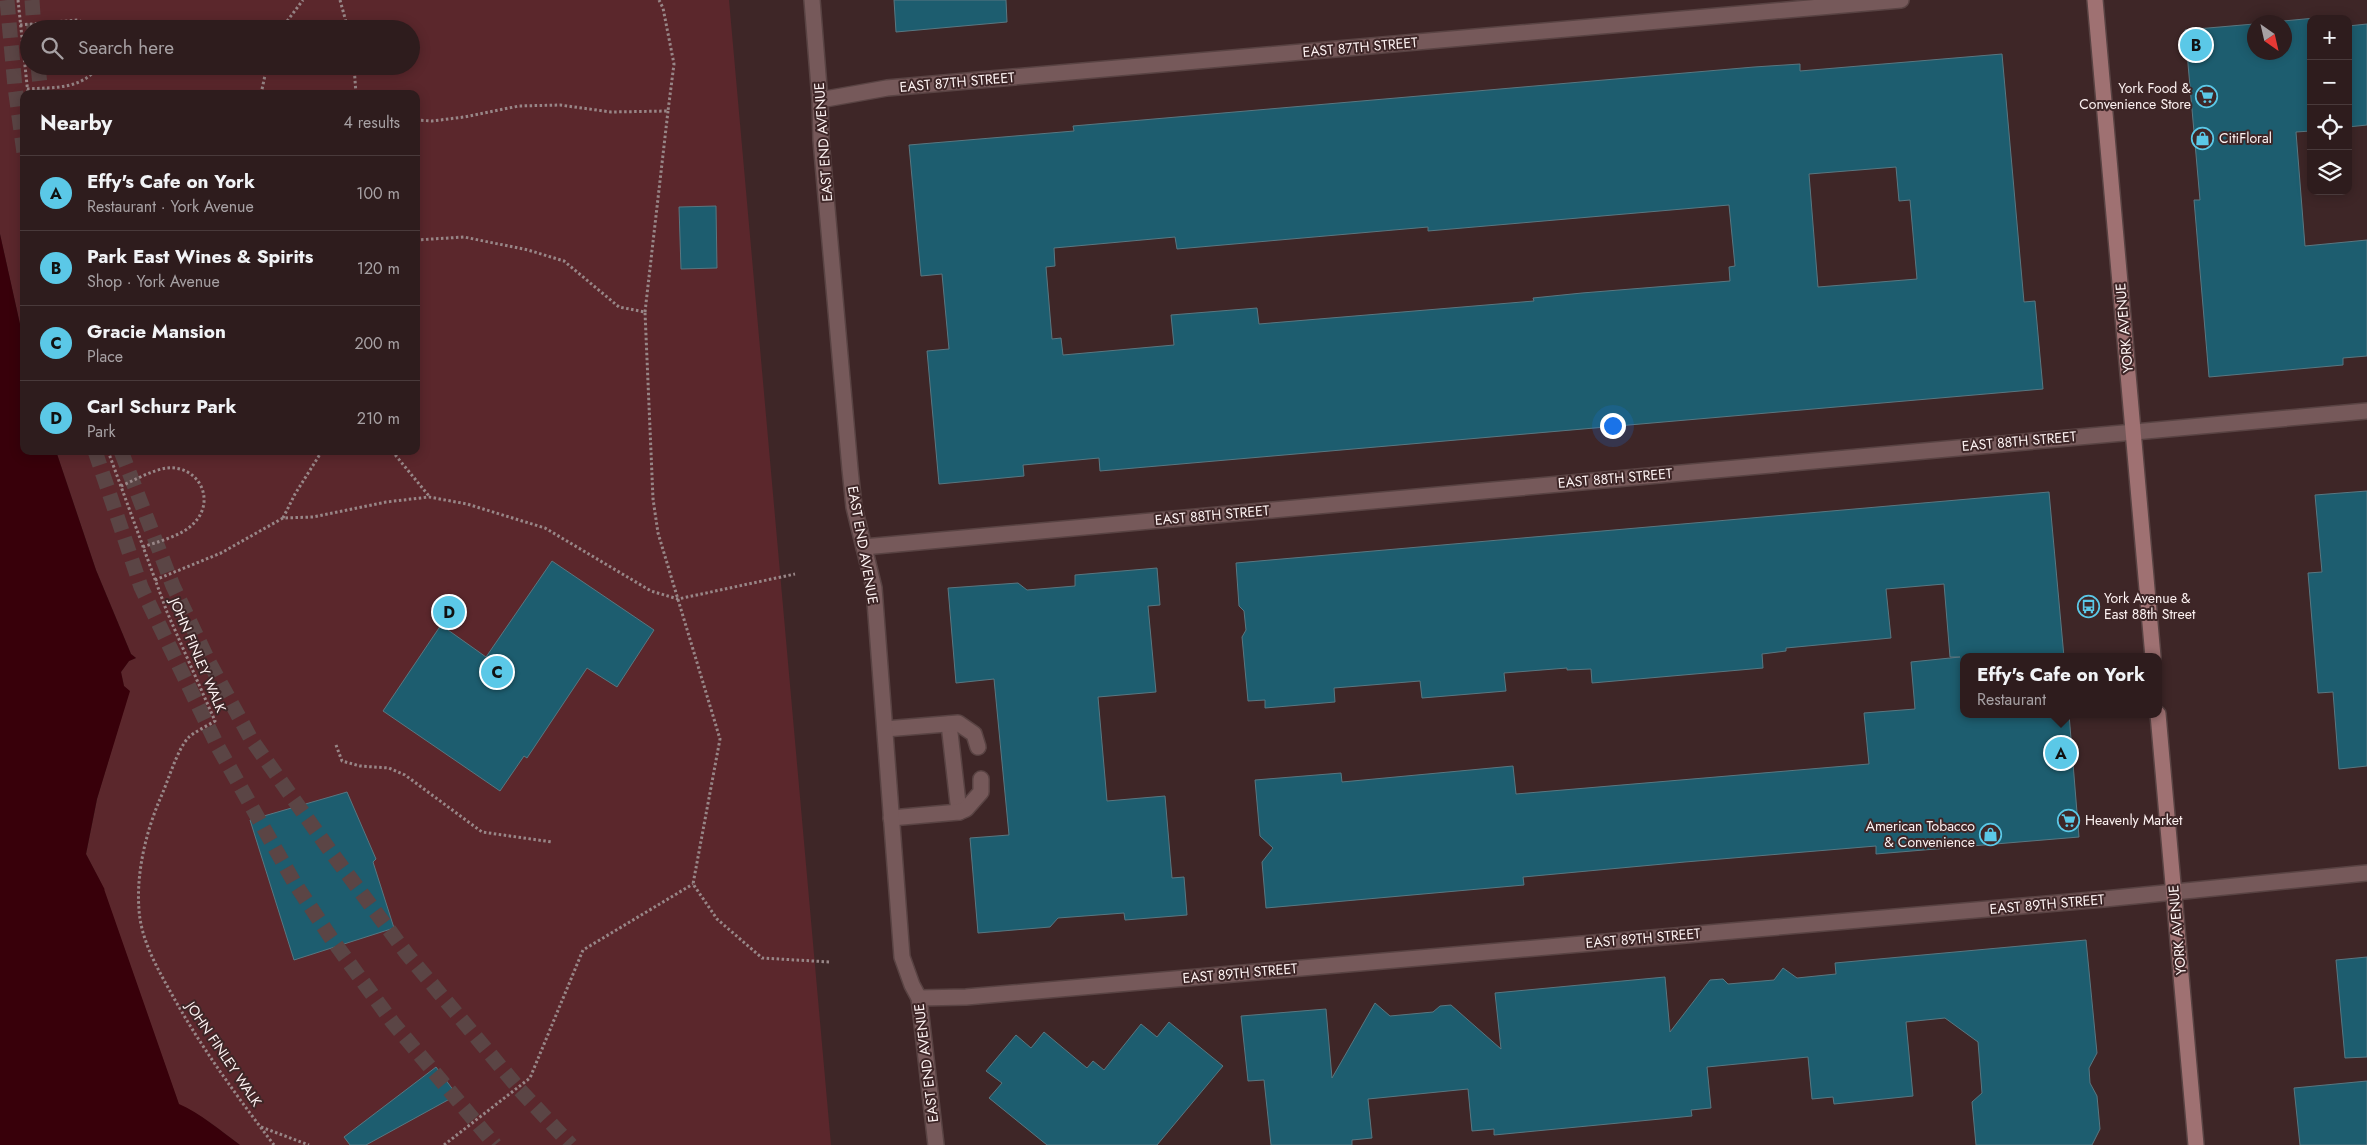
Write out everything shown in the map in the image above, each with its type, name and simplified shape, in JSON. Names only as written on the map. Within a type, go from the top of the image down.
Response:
[{"type":"main road","name":"YORK AVENUE","points":[[2095,0],[2153,653]]},
{"type":"main road","name":"YORK AVENUE","points":[[2158,718],[2196,1145]]},
{"type":"street","name":"EAST END AVENUE","points":[[812,0],[820,100],[821,140],[854,507],[874,588],[902,957],[919,998],[936,1145]]},
{"type":"street","name":"EAST 87TH STREET","points":[[820,100],[887,88],[1901,0]]},
{"type":"street","name":"EAST 88TH STREET","points":[[864,548],[2367,411]]},
{"type":"street","points":[[885,729],[958,723],[974,734],[978,747]]},
{"type":"street","points":[[949,724],[959,812]]},
{"type":"street","points":[[891,818],[959,812],[966,809],[981,792],[981,779]]},
{"type":"street","name":"EAST 89TH STREET","points":[[919,998],[966,997],[2084,901],[2367,873]]},
{"type":"path","points":[[18,0],[20,25]]},
{"type":"path","points":[[288,20],[303,0]]},
{"type":"path","points":[[340,0],[346,20]]},
{"type":"path","points":[[658,0],[662,8],[674,64],[644,312],[653,499],[658,533],[720,739],[693,884],[717,919],[762,958],[830,962]]},
{"type":"path","points":[[25,75],[27,89],[75,84],[88,80],[92,75]]},
{"type":"path","points":[[262,90],[264,75]]},
{"type":"path","points":[[354,75],[356,90]]},
{"type":"path","points":[[420,120],[432,121],[464,117],[519,106],[560,104],[611,112],[668,111]]},
{"type":"path","points":[[420,240],[464,237],[528,250],[564,261],[603,296],[619,306],[644,312]]},
{"type":"path","name":"JOHN FINLEY WALK","points":[[109,455],[155,580],[215,721],[189,737],[182,748],[155,810],[142,863],[139,910],[144,937],[154,961],[174,997],[226,1082],[274,1145]]},
{"type":"path","points":[[283,518],[295,494],[319,455]]},
{"type":"path","points":[[395,455],[429,497]]},
{"type":"path","points":[[121,486],[166,468],[179,469],[190,474],[199,481],[204,492],[205,503],[201,514],[194,524],[183,531],[143,547]]},
{"type":"path","points":[[155,580],[220,553],[283,518],[313,517],[353,508],[429,497],[467,504],[544,528],[651,590],[678,599],[795,574]]},
{"type":"path","points":[[336,744],[342,761],[360,766],[389,768],[405,775],[482,832],[552,842]]},
{"type":"path","points":[[444,1145],[530,1078],[582,950],[693,884]]},
{"type":"path","points":[[260,1127],[309,1145]]},
{"type":"shaded area","points":[[0,0],[729,0],[831,1145],[240,1145],[203,1117],[179,1105],[102,885],[86,854],[97,799],[129,691],[124,686],[121,672],[129,661],[136,658],[131,654],[96,570],[57,455],[420,455],[420,90],[20,90],[20,324],[0,234]]},
{"type":"shaded area","points":[[0,234],[20,324],[20,455],[57,455],[96,570],[131,654],[136,658],[129,661],[121,672],[124,686],[130,691],[97,799],[86,854],[105,890],[179,1104],[203,1117],[240,1145],[0,1145]]},
{"type":"building","points":[[894,0],[1006,0],[1007,22],[896,32]]},
{"type":"building","points":[[2307,19],[2307,131],[2296,132],[2305,246],[2367,240],[2367,356],[2343,358],[2343,365],[2209,377],[2194,200],[2200,200],[2185,30],[2247,25],[2247,60],[2292,60],[2292,20]]},
{"type":"building","points":[[2367,24],[2367,125],[2352,127],[2352,60],[2352,26]]},
{"type":"building","points":[[2002,54],[2024,302],[2035,301],[2043,389],[1100,471],[1099,458],[1023,465],[1024,476],[939,484],[927,351],[949,349],[942,274],[921,276],[909,145],[1074,131],[1073,126],[1754,67],[1800,64],[1800,71]],"holes":[[[1896,167],[1899,201],[1910,200],[1917,279],[1818,287],[1809,174]],[[1729,205],[1735,266],[1729,267],[1730,281],[1533,298],[1534,301],[1259,324],[1257,308],[1171,315],[1174,345],[1063,355],[1061,338],[1052,339],[1046,267],[1055,266],[1054,248],[1175,237],[1177,249],[1428,227],[1428,231]]]},
{"type":"building","points":[[716,206],[717,268],[681,269],[679,207]]},
{"type":"building","points":[[2367,491],[2367,766],[2339,769],[2333,692],[2318,693],[2308,573],[2322,572],[2315,495]]},
{"type":"building","points":[[2049,492],[2064,653],[1960,653],[1960,657],[1950,657],[1944,584],[1886,589],[1891,638],[1786,648],[1786,651],[1762,654],[1763,668],[1592,683],[1591,669],[1567,670],[1567,668],[1504,673],[1506,691],[1422,698],[1420,681],[1334,688],[1335,702],[1265,708],[1265,700],[1248,701],[1242,637],[1246,630],[1244,611],[1239,606],[1236,563]]},
{"type":"building","points":[[552,561],[654,630],[617,687],[587,668],[527,758],[524,756],[500,791],[383,711],[441,625],[486,657]]},
{"type":"building","points":[[1157,568],[1160,605],[1148,606],[1156,692],[1098,697],[1107,801],[1165,796],[1172,878],[1184,877],[1187,915],[1125,920],[1124,913],[1058,918],[1050,927],[978,933],[970,838],[1009,835],[994,679],[956,683],[948,588],[1018,583],[1027,590],[1075,586],[1075,575]]},
{"type":"building","points":[[1960,657],[1960,718],[2069,718],[2079,837],[1876,854],[1876,846],[1685,862],[1523,877],[1524,885],[1266,908],[1262,862],[1273,848],[1260,836],[1255,780],[1341,773],[1342,782],[1513,766],[1516,794],[1869,764],[1864,713],[1915,709],[1911,662]]},
{"type":"building","points":[[347,792],[376,859],[373,862],[394,928],[294,960],[250,820]]},
{"type":"building","points":[[2086,940],[2097,1053],[2089,1068],[2090,1083],[2097,1096],[2100,1129],[2092,1145],[1976,1145],[1972,1102],[1982,1093],[1978,1042],[1945,1018],[1906,1022],[1913,1096],[1834,1104],[1833,1097],[1812,1099],[1808,1057],[1707,1067],[1711,1108],[1691,1110],[1692,1116],[1494,1135],[1494,1129],[1472,1131],[1468,1089],[1368,1099],[1372,1138],[1352,1140],[1352,1145],[1271,1145],[1264,1080],[1248,1081],[1241,1016],[1326,1009],[1332,1078],[1375,1003],[1390,1016],[1433,1012],[1440,1006],[1451,1005],[1501,1049],[1495,993],[1665,977],[1670,1032],[1710,980],[1723,979],[1728,984],[1774,980],[1783,968],[1797,978],[1836,974],[1835,963]]},
{"type":"building","points":[[2367,957],[2367,1057],[2345,1058],[2336,960]]},
{"type":"building","points":[[1169,1022],[1223,1066],[1157,1145],[1047,1145],[989,1098],[1002,1083],[986,1071],[1016,1035],[1031,1048],[1044,1032],[1087,1068],[1093,1061],[1104,1070],[1141,1024],[1157,1037]]},
{"type":"building","points":[[436,1067],[457,1095],[366,1145],[350,1145],[344,1137]]},
{"type":"building","points":[[2367,1081],[2367,1145],[2300,1145],[2294,1088]]},
{"type":"tunnel","points":[[7,0],[20,124]]},
{"type":"tunnel","points":[[32,0],[33,20]]},
{"type":"tunnel","points":[[39,75],[41,90]]},
{"type":"tunnel","points":[[96,455],[141,587],[218,747],[294,882],[331,938],[393,1023],[495,1145]]},
{"type":"tunnel","points":[[123,455],[173,586],[209,662],[251,739],[331,852],[407,954],[520,1090],[571,1145]]},
{"type":"place","name":"Park East Wines & Spirits","points":[[2196,45]]},
{"type":"place","name":"York Food & Convenience Store","points":[[2207,96]]},
{"type":"place","name":"CitiFloral","points":[[2203,138]]},
{"type":"place","name":"York Avenue & East 88th Street","points":[[2088,606]]},
{"type":"place","name":"Carl Schurz Park","points":[[449,612]]},
{"type":"place","name":"Gracie Mansion","points":[[497,672]]},
{"type":"place","name":"Effy's Cafe on York","points":[[2061,753]]},
{"type":"place","name":"Heavenly Market","points":[[2069,820]]},
{"type":"place","name":"American Tobacco & Convenience","points":[[1991,834]]}]
